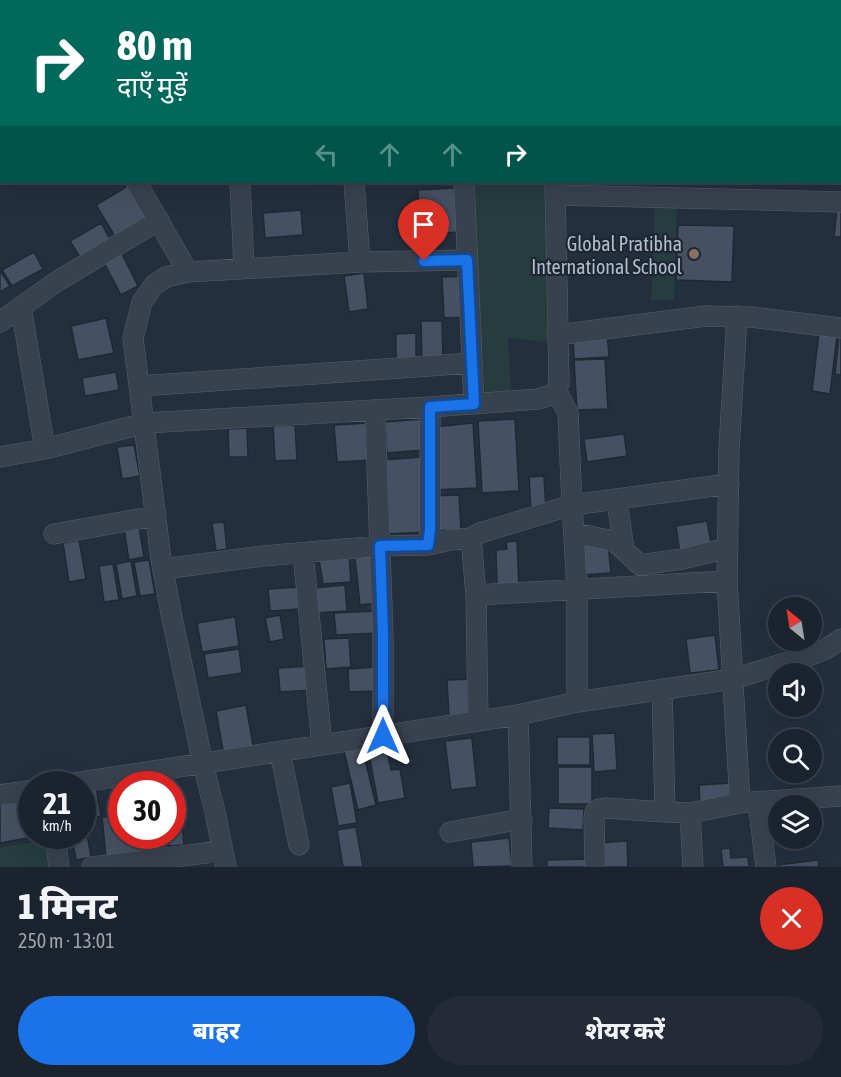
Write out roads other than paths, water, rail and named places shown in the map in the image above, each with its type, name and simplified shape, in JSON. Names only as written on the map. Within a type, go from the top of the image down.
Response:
[{"type":"street","points":[[137,183],[188,272]]},
{"type":"street","points":[[240,183],[244,268]]},
{"type":"street","points":[[354,183],[360,262]]},
{"type":"street","points":[[464,183],[474,404]]},
{"type":"street","points":[[0,457],[45,449],[145,423],[430,407],[539,399],[550,396],[556,390],[559,382],[555,188],[841,202]]},
{"type":"street","points":[[0,322],[56,282],[159,220]]},
{"type":"street","points":[[92,867],[224,859],[163,569],[133,338],[142,302],[154,285],[166,277],[188,272],[360,262],[467,260]]},
{"type":"street","points":[[21,308],[45,449]]},
{"type":"street","points":[[557,335],[693,317],[737,316],[841,328]]},
{"type":"street","points":[[737,316],[729,448],[727,581],[733,679],[749,803],[766,867]]},
{"type":"street","points":[[140,386],[472,363]]},
{"type":"street","points":[[556,390],[568,414],[577,590],[578,702]]},
{"type":"street","points":[[428,545],[430,407]]},
{"type":"street","points":[[375,410],[383,634],[383,736]]},
{"type":"street","points":[[163,569],[263,556],[380,546],[428,545],[471,538],[480,533],[573,505],[729,484]]},
{"type":"street","points":[[617,500],[624,550]]},
{"type":"street","points":[[54,534],[156,516]]},
{"type":"street","points":[[574,534],[614,541],[640,565],[682,559],[728,548]]},
{"type":"street","points":[[471,538],[476,595],[478,721]]},
{"type":"street","points":[[303,553],[322,745]]},
{"type":"street","points":[[476,595],[727,581]]},
{"type":"street","points":[[96,780],[518,715],[578,702],[733,679],[811,655],[841,639]]},
{"type":"street","points":[[662,689],[665,812]]},
{"type":"street","points":[[518,715],[522,867]]},
{"type":"street","points":[[280,752],[299,846]]},
{"type":"street","points":[[0,795],[18,792]]},
{"type":"street","points":[[595,867],[594,818],[595,812],[599,809],[690,813],[749,803],[841,796]]},
{"type":"street","points":[[690,813],[693,867]]},
{"type":"street","points":[[450,832],[522,819]]},
{"type":"street","points":[[57,849],[59,867]]},
{"type":"place","name":"Global Pratibha International School","points":[[694,254]]}]
